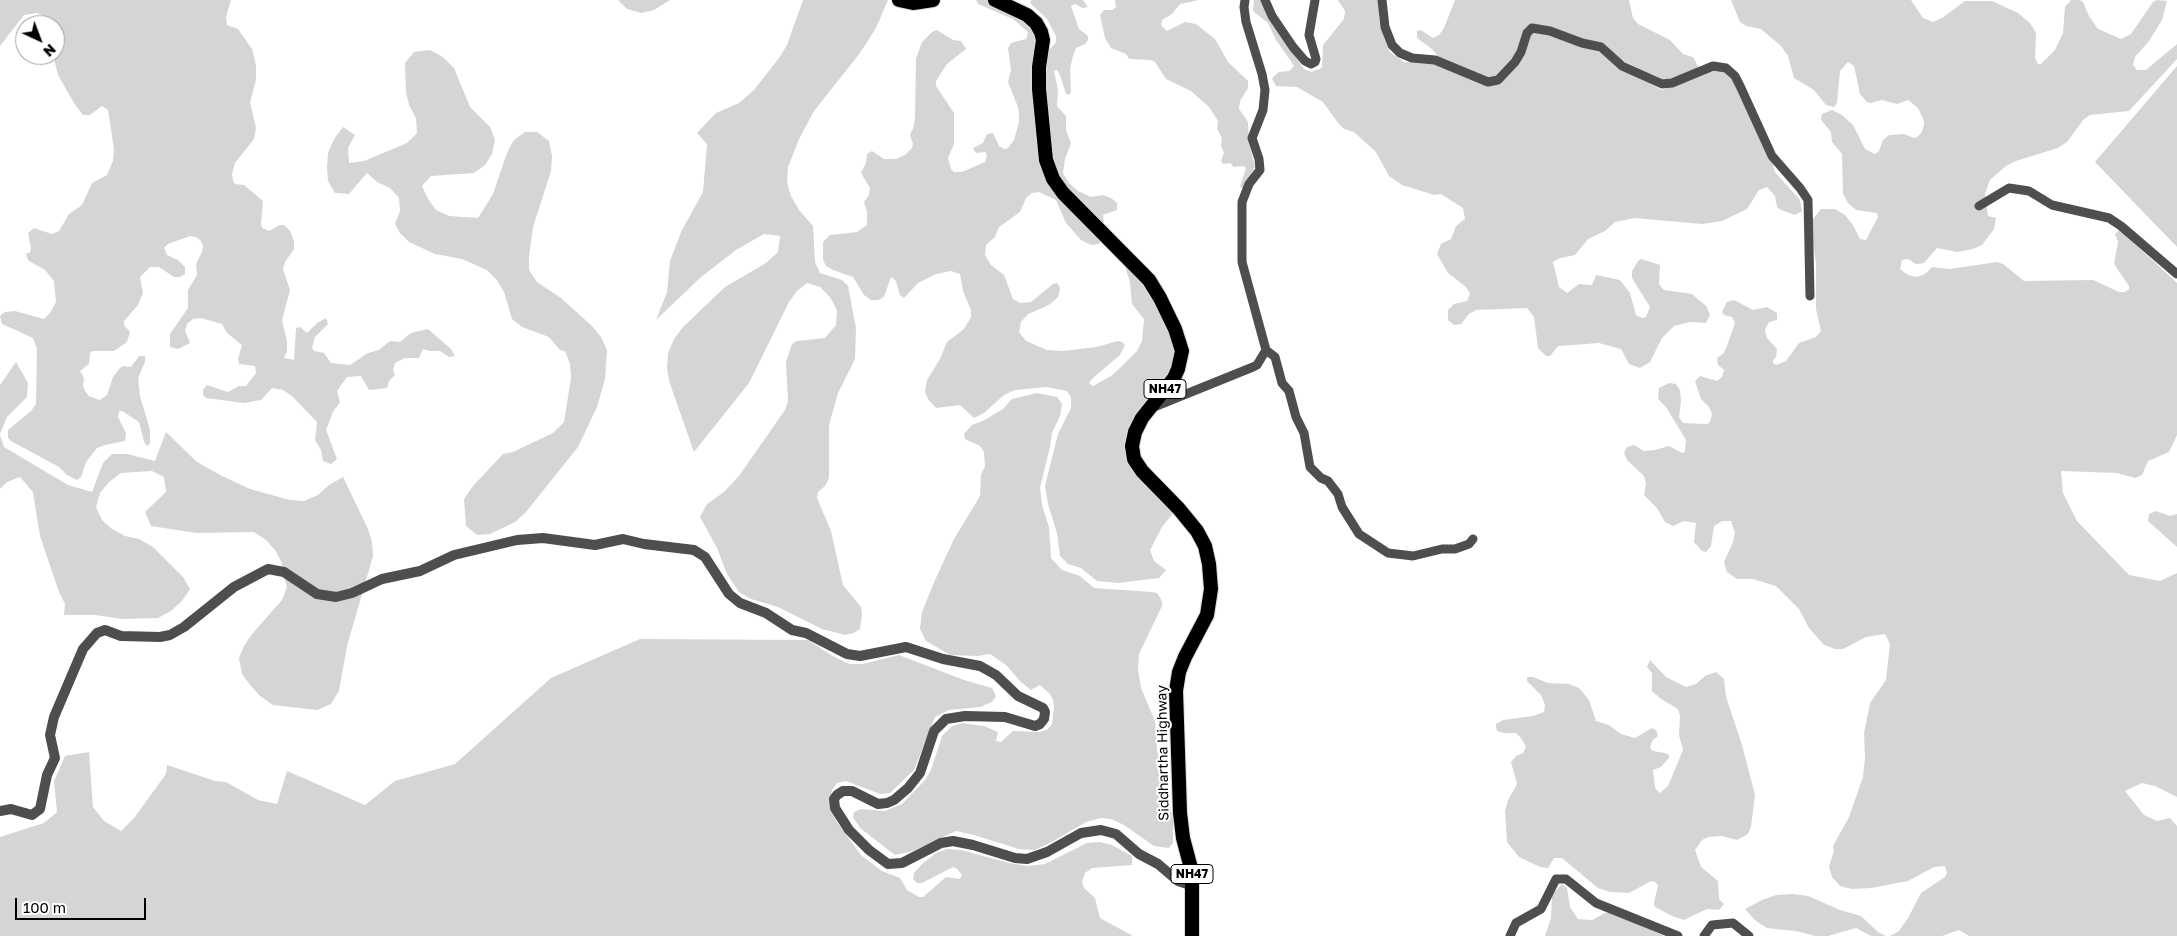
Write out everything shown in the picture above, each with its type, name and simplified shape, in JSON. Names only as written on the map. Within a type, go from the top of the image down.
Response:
[{"type":"highway","points":[[899,0],[913,3],[933,0]]},
{"type":"highway","name":"Siddhartha Highway","points":[[995,0],[1027,15],[1036,23],[1041,32],[1039,88],[1046,160],[1053,179],[1063,193],[1149,280],[1175,329],[1182,351],[1174,378],[1139,423],[1133,438],[1132,452],[1142,471],[1179,509],[1197,531],[1205,546],[1210,576],[1207,616],[1184,657],[1176,691],[1180,813],[1193,886],[1192,936]]},
{"type":"street","points":[[1246,0],[1244,7],[1246,22],[1265,90],[1263,110],[1252,138],[1259,159],[1260,170],[1249,184],[1242,202],[1241,254],[1247,286],[1266,350],[1275,357],[1282,383],[1289,391],[1296,417],[1304,432],[1310,467],[1321,478],[1328,481],[1338,494],[1342,507],[1359,534],[1388,553],[1405,556],[1442,549],[1454,549],[1469,544],[1473,539]]},
{"type":"street","points":[[1265,0],[1272,16],[1293,46],[1305,61],[1311,64],[1315,62],[1316,58],[1309,36],[1315,0]]},
{"type":"street","points":[[1382,0],[1385,27],[1392,45],[1400,54],[1412,58],[1435,60],[1488,82],[1500,79],[1515,62],[1521,52],[1526,33],[1534,28],[1601,47],[1622,66],[1662,84],[1672,83],[1713,66],[1726,68],[1735,76],[1772,156],[1808,200],[1810,296]]},
{"type":"street","points":[[1979,206],[2009,188],[2029,190],[2052,205],[2109,218],[2177,274]]},
{"type":"street","points":[[1150,407],[1253,367],[1266,350]]},
{"type":"street","points":[[0,811],[11,809],[33,815],[40,809],[47,775],[55,758],[50,735],[53,721],[84,649],[97,632],[105,630],[121,636],[160,637],[170,635],[184,628],[234,587],[268,569],[284,572],[317,594],[336,596],[352,593],[382,579],[420,571],[454,554],[517,540],[543,538],[595,545],[623,539],[644,544],[694,550],[705,557],[729,594],[740,603],[766,613],[792,630],[806,633],[847,654],[860,656],[906,647],[943,659],[980,666],[996,675],[1018,696],[1043,708],[1045,712],[1044,719],[1035,726],[1005,717],[965,716],[946,719],[934,731],[920,773],[908,788],[894,800],[881,804],[872,802],[852,791],[843,791],[837,795],[834,804],[843,823],[858,841],[884,861],[891,865],[898,864],[941,843],[953,840],[973,844],[1015,858],[1027,858],[1048,852],[1080,833],[1101,830],[1116,834],[1139,854],[1158,864],[1178,881],[1193,886]]},
{"type":"street","points":[[1510,936],[1516,923],[1540,909],[1556,879],[1566,879],[1596,903],[1678,936]]},
{"type":"street","points":[[1704,936],[1712,925],[1732,923],[1749,936]]},
{"type":"shaded area","points":[[0,0],[231,0],[226,17],[227,25],[238,29],[252,49],[256,65],[256,80],[250,102],[256,128],[254,139],[235,163],[232,174],[233,181],[235,184],[244,185],[263,201],[262,228],[269,231],[284,225],[290,231],[294,241],[294,249],[285,262],[283,269],[290,290],[282,320],[287,341],[287,351],[284,358],[294,360],[296,328],[300,327],[307,333],[317,323],[326,318],[328,324],[315,337],[312,348],[314,351],[324,353],[331,363],[350,365],[368,353],[379,350],[390,341],[400,342],[411,333],[428,329],[451,349],[455,356],[449,357],[440,351],[423,349],[419,358],[405,358],[395,363],[393,370],[395,375],[389,381],[387,388],[369,390],[361,376],[347,377],[337,391],[340,402],[333,412],[326,430],[337,459],[331,464],[323,461],[321,450],[315,440],[317,422],[293,397],[283,390],[272,388],[261,400],[244,403],[206,398],[203,395],[203,390],[207,385],[228,392],[239,386],[246,386],[256,373],[255,366],[239,364],[238,359],[242,345],[227,333],[222,324],[201,318],[193,319],[187,324],[185,331],[190,343],[178,349],[170,347],[170,334],[188,308],[188,290],[197,275],[196,264],[202,252],[203,246],[201,241],[196,237],[190,236],[168,244],[164,248],[167,255],[178,260],[185,267],[185,274],[180,277],[174,277],[159,267],[150,267],[140,277],[143,293],[138,305],[124,321],[124,325],[130,332],[127,342],[114,351],[93,351],[90,353],[89,364],[80,371],[84,378],[83,386],[85,391],[89,396],[100,400],[107,395],[113,377],[119,369],[123,366],[131,367],[139,356],[145,356],[145,362],[138,378],[140,396],[150,430],[150,444],[147,446],[144,442],[139,422],[119,411],[118,417],[126,433],[125,441],[97,448],[86,462],[81,477],[77,480],[67,475],[59,467],[11,441],[8,438],[8,430],[31,411],[36,404],[37,349],[33,338],[2,324],[0,316],[5,312],[15,311],[44,319],[56,302],[54,281],[45,270],[27,258],[26,254],[30,252],[31,248],[28,233],[34,228],[52,234],[59,231],[69,214],[82,205],[92,183],[107,175],[113,161],[114,149],[108,110],[102,106],[90,115],[83,115],[58,75],[56,65],[65,65],[65,15],[41,15],[37,13],[15,15],[15,27],[0,46]]},
{"type":"shaded area","points":[[618,0],[670,0],[654,10],[641,13],[627,9]]},
{"type":"shaded area","points":[[803,0],[888,0],[876,28],[860,53],[814,111],[799,139],[788,167],[787,183],[791,196],[799,210],[813,226],[815,262],[820,273],[842,280],[848,286],[856,328],[855,359],[838,393],[829,425],[829,478],[825,486],[818,492],[817,498],[831,531],[843,585],[861,607],[860,629],[845,635],[822,629],[778,607],[751,599],[739,592],[727,574],[717,548],[700,517],[707,504],[724,492],[739,476],[785,410],[788,401],[786,362],[792,344],[797,341],[825,338],[836,325],[837,310],[830,297],[820,287],[807,283],[797,291],[789,302],[749,383],[694,452],[669,381],[668,353],[674,339],[683,327],[725,287],[766,263],[778,252],[780,236],[764,234],[736,250],[701,277],[656,320],[667,292],[670,261],[681,232],[703,192],[707,144],[697,133],[716,113],[739,103],[754,90],[787,45]]},
{"type":"shaded area","points":[[976,0],[987,0],[1005,5],[1034,24],[1035,52],[1046,54],[1056,42],[1056,36],[1047,19],[1030,3],[1031,0],[1083,0],[1088,7],[1082,8],[1075,4],[1071,6],[1079,29],[1088,36],[1088,40],[1085,44],[1076,48],[1073,56],[1070,69],[1071,92],[1069,95],[1066,94],[1057,70],[1054,71],[1058,90],[1057,106],[1066,116],[1066,130],[1071,143],[1065,159],[1063,173],[1069,183],[1078,191],[1091,197],[1103,195],[1111,198],[1117,203],[1117,210],[1103,215],[1105,231],[1101,241],[1099,244],[1091,245],[1081,240],[1066,223],[1056,200],[1039,192],[1032,193],[1026,198],[1020,212],[999,227],[995,237],[986,245],[985,255],[991,265],[1004,275],[1013,299],[1020,303],[1031,302],[1053,284],[1057,283],[1059,286],[1058,297],[1049,305],[1028,314],[1021,322],[1019,332],[1026,341],[1047,350],[1063,351],[1096,347],[1118,341],[1125,345],[1120,355],[1089,383],[1093,386],[1111,376],[1120,368],[1137,351],[1142,341],[1144,319],[1132,304],[1130,282],[1124,264],[1141,272],[1176,348],[1178,361],[1146,407],[1130,462],[1138,477],[1174,512],[1162,527],[1150,550],[1154,561],[1166,570],[1159,578],[1118,583],[1097,581],[1081,568],[1068,564],[1060,556],[1057,533],[1048,504],[1045,486],[1058,434],[1071,408],[1071,397],[1067,391],[1046,387],[1015,390],[1004,395],[984,413],[974,418],[960,405],[936,408],[928,399],[925,392],[927,380],[940,359],[947,342],[964,329],[971,317],[971,310],[963,291],[960,274],[951,271],[936,274],[918,283],[904,298],[900,295],[896,281],[891,277],[884,297],[878,300],[871,300],[864,295],[853,277],[833,270],[826,266],[823,260],[823,242],[830,235],[857,232],[867,225],[867,212],[864,202],[869,195],[870,188],[861,173],[866,163],[867,154],[872,151],[884,159],[896,159],[905,155],[912,148],[913,144],[910,135],[915,117],[916,59],[922,42],[932,32],[937,30],[953,40],[961,41],[966,49],[947,64],[936,81],[936,86],[954,113],[954,144],[948,158],[951,169],[954,172],[962,172],[985,162],[987,155],[985,152],[976,153],[973,148],[983,143],[987,134],[993,133],[999,146],[1004,149],[1008,148],[1014,140],[1019,122],[1019,114],[1008,82],[1011,70],[1008,48],[1011,43],[1026,39],[1028,32],[1013,19],[978,4]]},
{"type":"shaded area","points":[[1115,0],[1199,0],[1180,4],[1172,14],[1162,20],[1161,25],[1167,31],[1185,22],[1196,24],[1215,39],[1228,62],[1248,81],[1248,88],[1240,101],[1239,109],[1248,122],[1249,143],[1255,167],[1243,188],[1240,187],[1246,168],[1243,166],[1234,167],[1230,163],[1223,164],[1221,161],[1224,153],[1221,146],[1222,138],[1217,129],[1218,121],[1209,107],[1191,91],[1166,79],[1155,62],[1151,60],[1129,59],[1126,54],[1111,48],[1105,38],[1100,15],[1104,10],[1112,10],[1116,7]]},
{"type":"shaded area","points":[[1254,0],[1263,0],[1268,18],[1304,69],[1311,72],[1322,68],[1323,45],[1344,19],[1345,11],[1338,0],[1379,0],[1379,17],[1390,52],[1404,62],[1425,63],[1438,59],[1437,55],[1417,38],[1417,31],[1421,30],[1433,38],[1439,35],[1444,28],[1455,0],[1629,0],[1633,18],[1638,24],[1670,40],[1683,54],[1693,57],[1699,68],[1664,81],[1617,58],[1614,65],[1662,90],[1715,69],[1725,71],[1737,83],[1775,172],[1800,200],[1802,211],[1795,215],[1781,210],[1777,207],[1775,196],[1767,187],[1759,190],[1747,209],[1722,221],[1702,224],[1635,218],[1615,222],[1605,231],[1588,239],[1575,255],[1560,258],[1553,262],[1559,287],[1567,293],[1579,284],[1592,285],[1596,275],[1620,280],[1630,293],[1636,315],[1642,318],[1646,317],[1650,307],[1632,278],[1632,271],[1641,259],[1660,265],[1659,284],[1664,290],[1692,294],[1706,306],[1710,315],[1706,323],[1690,322],[1674,326],[1662,338],[1650,362],[1640,368],[1629,364],[1621,349],[1599,343],[1558,346],[1550,356],[1546,356],[1538,348],[1534,317],[1527,308],[1476,310],[1469,314],[1461,324],[1454,325],[1448,320],[1448,310],[1454,304],[1467,301],[1470,294],[1466,287],[1448,273],[1437,254],[1441,244],[1451,239],[1456,226],[1465,219],[1463,208],[1441,194],[1434,195],[1402,185],[1389,176],[1376,152],[1354,132],[1344,129],[1323,102],[1297,87],[1276,86],[1272,79],[1274,76],[1279,72],[1289,71],[1294,66],[1276,40],[1268,23],[1253,11]]},
{"type":"shaded area","points":[[1731,0],[1911,0],[1923,18],[1933,22],[1942,18],[1965,1],[1992,1],[2018,13],[2030,23],[2036,33],[2035,58],[2038,64],[2041,64],[2055,50],[2063,33],[2065,7],[2071,0],[2083,2],[2089,16],[2098,29],[2121,39],[2131,34],[2153,2],[2157,0],[2167,1],[2162,20],[2149,41],[2135,57],[2133,65],[2137,70],[2146,70],[2177,44],[2177,59],[2129,111],[2090,115],[2083,120],[2067,142],[2058,148],[2016,161],[2006,166],[1990,180],[1985,194],[1988,216],[1996,218],[1994,229],[1982,245],[1957,252],[1937,248],[1924,263],[1916,264],[1908,259],[1902,260],[1900,269],[1908,275],[1917,277],[1925,274],[1932,267],[1950,269],[1997,262],[2003,264],[2024,281],[2093,280],[2119,292],[2125,292],[2129,289],[2129,286],[2114,264],[2118,242],[2115,234],[2120,230],[2177,283],[2177,435],[2169,452],[2148,461],[2142,475],[2135,478],[2117,473],[2061,471],[2063,493],[2077,521],[2129,575],[2160,581],[2177,573],[2177,797],[2155,786],[2142,783],[2125,791],[2144,815],[2157,821],[2170,818],[2177,826],[2177,936],[1969,936],[1959,930],[1942,936],[1890,936],[1899,931],[1921,893],[1945,877],[1947,873],[1945,866],[1934,867],[1908,881],[1871,888],[1852,889],[1840,886],[1832,877],[1829,866],[1834,851],[1833,846],[1849,817],[1863,777],[1865,757],[1864,733],[1870,703],[1886,680],[1890,644],[1885,634],[1866,637],[1843,649],[1835,649],[1824,645],[1809,628],[1799,609],[1776,586],[1753,579],[1737,579],[1727,572],[1724,562],[1735,533],[1731,521],[1722,521],[1714,526],[1711,546],[1706,552],[1702,551],[1694,542],[1696,523],[1684,521],[1673,526],[1665,522],[1657,508],[1644,495],[1646,484],[1644,476],[1627,460],[1624,453],[1627,447],[1634,445],[1644,451],[1669,446],[1682,453],[1685,452],[1686,440],[1666,407],[1658,399],[1659,388],[1669,383],[1676,384],[1680,390],[1679,417],[1683,423],[1707,424],[1710,422],[1712,414],[1709,407],[1701,399],[1695,381],[1700,376],[1717,381],[1722,377],[1724,370],[1718,365],[1717,358],[1723,354],[1735,323],[1732,317],[1724,315],[1722,312],[1727,302],[1734,300],[1753,310],[1767,307],[1777,313],[1777,320],[1769,322],[1765,330],[1767,338],[1777,349],[1776,357],[1773,360],[1773,363],[1776,365],[1786,361],[1799,343],[1816,337],[1821,331],[1816,309],[1816,263],[1810,223],[1821,209],[1835,209],[1845,215],[1860,239],[1866,240],[1878,217],[1877,213],[1856,210],[1848,203],[1843,194],[1842,154],[1832,142],[1831,132],[1821,120],[1822,114],[1832,110],[1842,115],[1853,125],[1865,149],[1875,154],[1879,151],[1883,140],[1889,135],[1904,134],[1914,138],[1922,132],[1924,124],[1918,108],[1908,100],[1897,104],[1882,100],[1871,103],[1867,102],[1860,94],[1854,66],[1848,62],[1840,71],[1837,103],[1834,107],[1826,105],[1814,90],[1794,78],[1788,56],[1781,46],[1761,29],[1746,26],[1740,22]]},
{"type":"shaded area","points":[[430,50],[443,57],[454,68],[470,107],[490,127],[495,140],[492,154],[485,165],[474,173],[431,176],[422,186],[428,199],[436,210],[449,216],[478,218],[493,194],[507,153],[514,140],[525,132],[537,132],[549,141],[552,156],[551,171],[533,227],[529,270],[537,282],[561,298],[592,326],[601,337],[607,350],[605,379],[597,407],[578,447],[526,512],[515,522],[490,534],[477,535],[466,526],[464,499],[473,486],[503,454],[513,452],[553,433],[564,422],[571,378],[570,364],[565,351],[560,350],[549,337],[522,327],[512,319],[504,292],[497,280],[487,270],[462,259],[435,254],[409,242],[400,233],[395,224],[400,211],[399,198],[390,188],[377,182],[367,173],[349,194],[335,193],[328,181],[328,153],[334,139],[343,127],[355,135],[348,148],[349,163],[364,161],[407,143],[417,133],[416,118],[409,105],[406,92],[405,63],[414,52]]},
{"type":"shaded area","points":[[2177,66],[2177,247],[2095,162]]},
{"type":"shaded area","points":[[16,362],[28,383],[27,397],[7,417],[0,434],[0,385]]},
{"type":"shaded area","points":[[1037,393],[1057,397],[1062,404],[1060,416],[1052,433],[1040,488],[1042,505],[1049,527],[1051,558],[1062,570],[1080,576],[1094,588],[1152,592],[1157,593],[1162,601],[1162,606],[1139,654],[1138,669],[1141,688],[1155,721],[1157,750],[1173,819],[1173,843],[1169,848],[1154,846],[1124,825],[1111,819],[1101,818],[1086,822],[1034,850],[1019,849],[956,831],[913,851],[895,855],[860,828],[853,817],[854,812],[861,809],[885,811],[902,804],[925,780],[931,770],[942,736],[952,726],[962,723],[984,726],[998,732],[996,741],[1001,742],[1013,731],[1039,732],[1047,730],[1052,724],[1053,700],[1050,694],[1040,685],[1031,690],[1006,665],[990,654],[978,656],[950,655],[926,641],[920,629],[922,612],[935,580],[954,539],[980,496],[981,475],[985,466],[984,452],[980,446],[965,439],[964,434],[972,425],[1003,409],[1012,399]]},
{"type":"shaded area","points":[[166,432],[197,462],[222,476],[250,489],[290,500],[304,501],[318,495],[329,485],[343,477],[368,529],[372,542],[373,556],[347,646],[339,691],[331,704],[317,710],[273,705],[260,696],[251,686],[242,674],[239,658],[252,634],[282,600],[287,587],[282,563],[275,550],[266,540],[254,532],[196,533],[151,526],[145,512],[166,492],[164,477],[152,471],[121,473],[109,482],[100,493],[96,507],[102,520],[112,529],[125,536],[139,539],[153,547],[183,577],[190,589],[182,601],[171,611],[158,618],[123,619],[95,615],[64,615],[65,604],[40,536],[33,492],[20,477],[7,482],[0,489],[0,435],[4,447],[68,485],[92,492],[103,463],[112,454],[127,454],[155,461]]},
{"type":"shaded area","points":[[2156,511],[2170,516],[2177,514],[2177,547],[2148,521],[2149,514]]},
{"type":"shaded area","points":[[640,639],[808,640],[849,664],[863,664],[899,655],[964,680],[992,688],[996,696],[992,702],[980,707],[949,710],[935,717],[914,770],[890,793],[880,794],[846,781],[837,783],[832,790],[830,799],[831,809],[837,822],[861,855],[882,871],[900,878],[907,890],[919,897],[923,897],[946,877],[960,879],[962,875],[953,867],[922,883],[917,883],[913,879],[914,873],[922,864],[936,853],[947,849],[961,850],[1028,866],[1045,864],[1087,843],[1100,842],[1112,845],[1132,856],[1132,865],[1092,868],[1085,873],[1082,882],[1084,888],[1095,898],[1100,918],[1133,936],[0,936],[0,837],[44,823],[57,812],[54,781],[65,756],[89,752],[93,807],[104,821],[121,831],[134,818],[166,774],[167,765],[215,781],[226,782],[258,800],[277,804],[287,771],[365,805],[395,781],[455,764],[551,678]]},
{"type":"shaded area","points":[[1650,660],[1666,677],[1686,687],[1696,684],[1705,676],[1716,672],[1724,679],[1726,697],[1742,745],[1755,795],[1751,827],[1748,834],[1737,840],[1722,836],[1709,837],[1702,840],[1695,850],[1701,867],[1718,881],[1719,899],[1724,904],[1719,910],[1707,909],[1684,920],[1655,907],[1654,903],[1658,885],[1655,882],[1651,881],[1629,893],[1610,892],[1598,888],[1562,858],[1554,858],[1548,868],[1540,867],[1519,857],[1507,842],[1505,811],[1508,800],[1517,784],[1511,762],[1516,756],[1523,753],[1526,747],[1516,733],[1497,731],[1496,724],[1503,720],[1533,716],[1544,712],[1545,705],[1541,695],[1527,681],[1527,677],[1533,677],[1548,683],[1569,684],[1579,688],[1589,700],[1596,721],[1609,725],[1621,734],[1635,738],[1652,728],[1656,730],[1658,736],[1652,741],[1650,748],[1653,751],[1669,755],[1669,758],[1661,767],[1653,770],[1655,788],[1660,793],[1668,786],[1683,750],[1679,735],[1680,716],[1678,709],[1652,691],[1652,673],[1647,667]]},
{"type":"shaded area","points":[[1562,884],[1567,888],[1570,907],[1578,919],[1592,920],[1610,912],[1664,936],[1545,936],[1551,918],[1552,895]]},
{"type":"shaded area","points":[[1793,894],[1808,896],[1840,910],[1861,916],[1878,932],[1886,936],[1871,936],[1856,928],[1828,936],[1815,936],[1796,931],[1767,928],[1756,921],[1745,909],[1776,895]]}]
